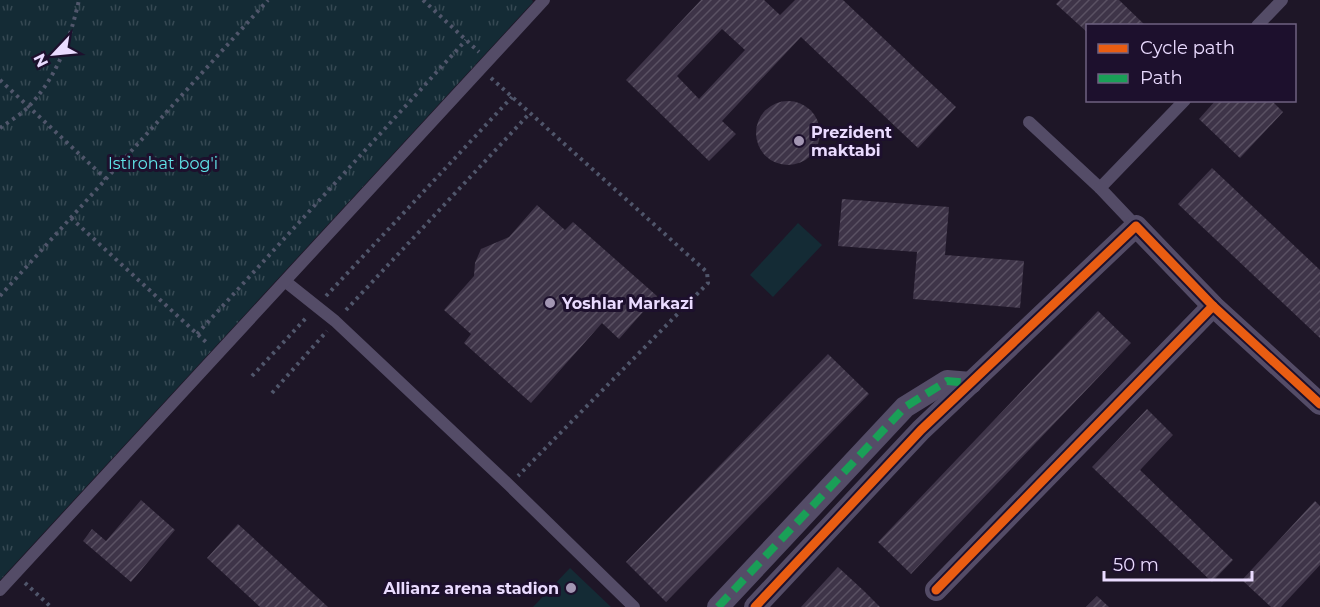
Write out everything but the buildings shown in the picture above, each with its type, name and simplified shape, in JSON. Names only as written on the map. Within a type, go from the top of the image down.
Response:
[{"type":"street","points":[[755,607],[921,430],[1136,226],[1213,306],[1320,404]]},
{"type":"street","points":[[936,590],[1213,306]]},
{"type":"street","points":[[718,607],[905,407],[947,381],[971,383]]},
{"type":"lane","points":[[0,590],[544,0]]},
{"type":"lane","points":[[1259,24],[1282,0]]},
{"type":"lane","points":[[1100,188],[1183,102]]},
{"type":"lane","points":[[1029,122],[1100,188],[1136,226]]},
{"type":"lane","points":[[286,282],[335,321],[634,607]]},
{"type":"path","points":[[0,128],[29,107],[52,77],[70,38],[79,0]]},
{"type":"path","points":[[0,296],[268,0]]},
{"type":"path","points":[[423,0],[466,40],[512,97],[707,272],[708,283],[509,486]]},
{"type":"path","points":[[197,334],[466,40]]},
{"type":"path","points":[[0,80],[106,179]]},
{"type":"path","points":[[252,376],[512,97]]},
{"type":"path","points":[[272,393],[335,321],[530,113]]},
{"type":"path","points":[[71,218],[218,355]]},
{"type":"green space","name":"Istirohat bog'i","points":[[0,0],[532,0],[533,2],[0,580]]},
{"type":"green space","points":[[798,223],[822,245],[773,297],[750,275]]},
{"type":"green space","name":"Allianz arena stadion","points":[[570,568],[611,607],[533,607]]},
{"type":"marked path","points":[[718,607],[905,407],[947,381],[971,383]]},
{"type":"cycle path","points":[[755,607],[921,430],[1136,226],[1213,306],[1320,404]]},
{"type":"cycle path","points":[[936,590],[1213,306]]},
{"type":"place","name":"Prezident maktabi","points":[[799,141]]},
{"type":"place","name":"Yoshlar Markazi","points":[[550,303]]},
{"type":"place","name":"Allianz arena stadion","points":[[571,588]]}]
